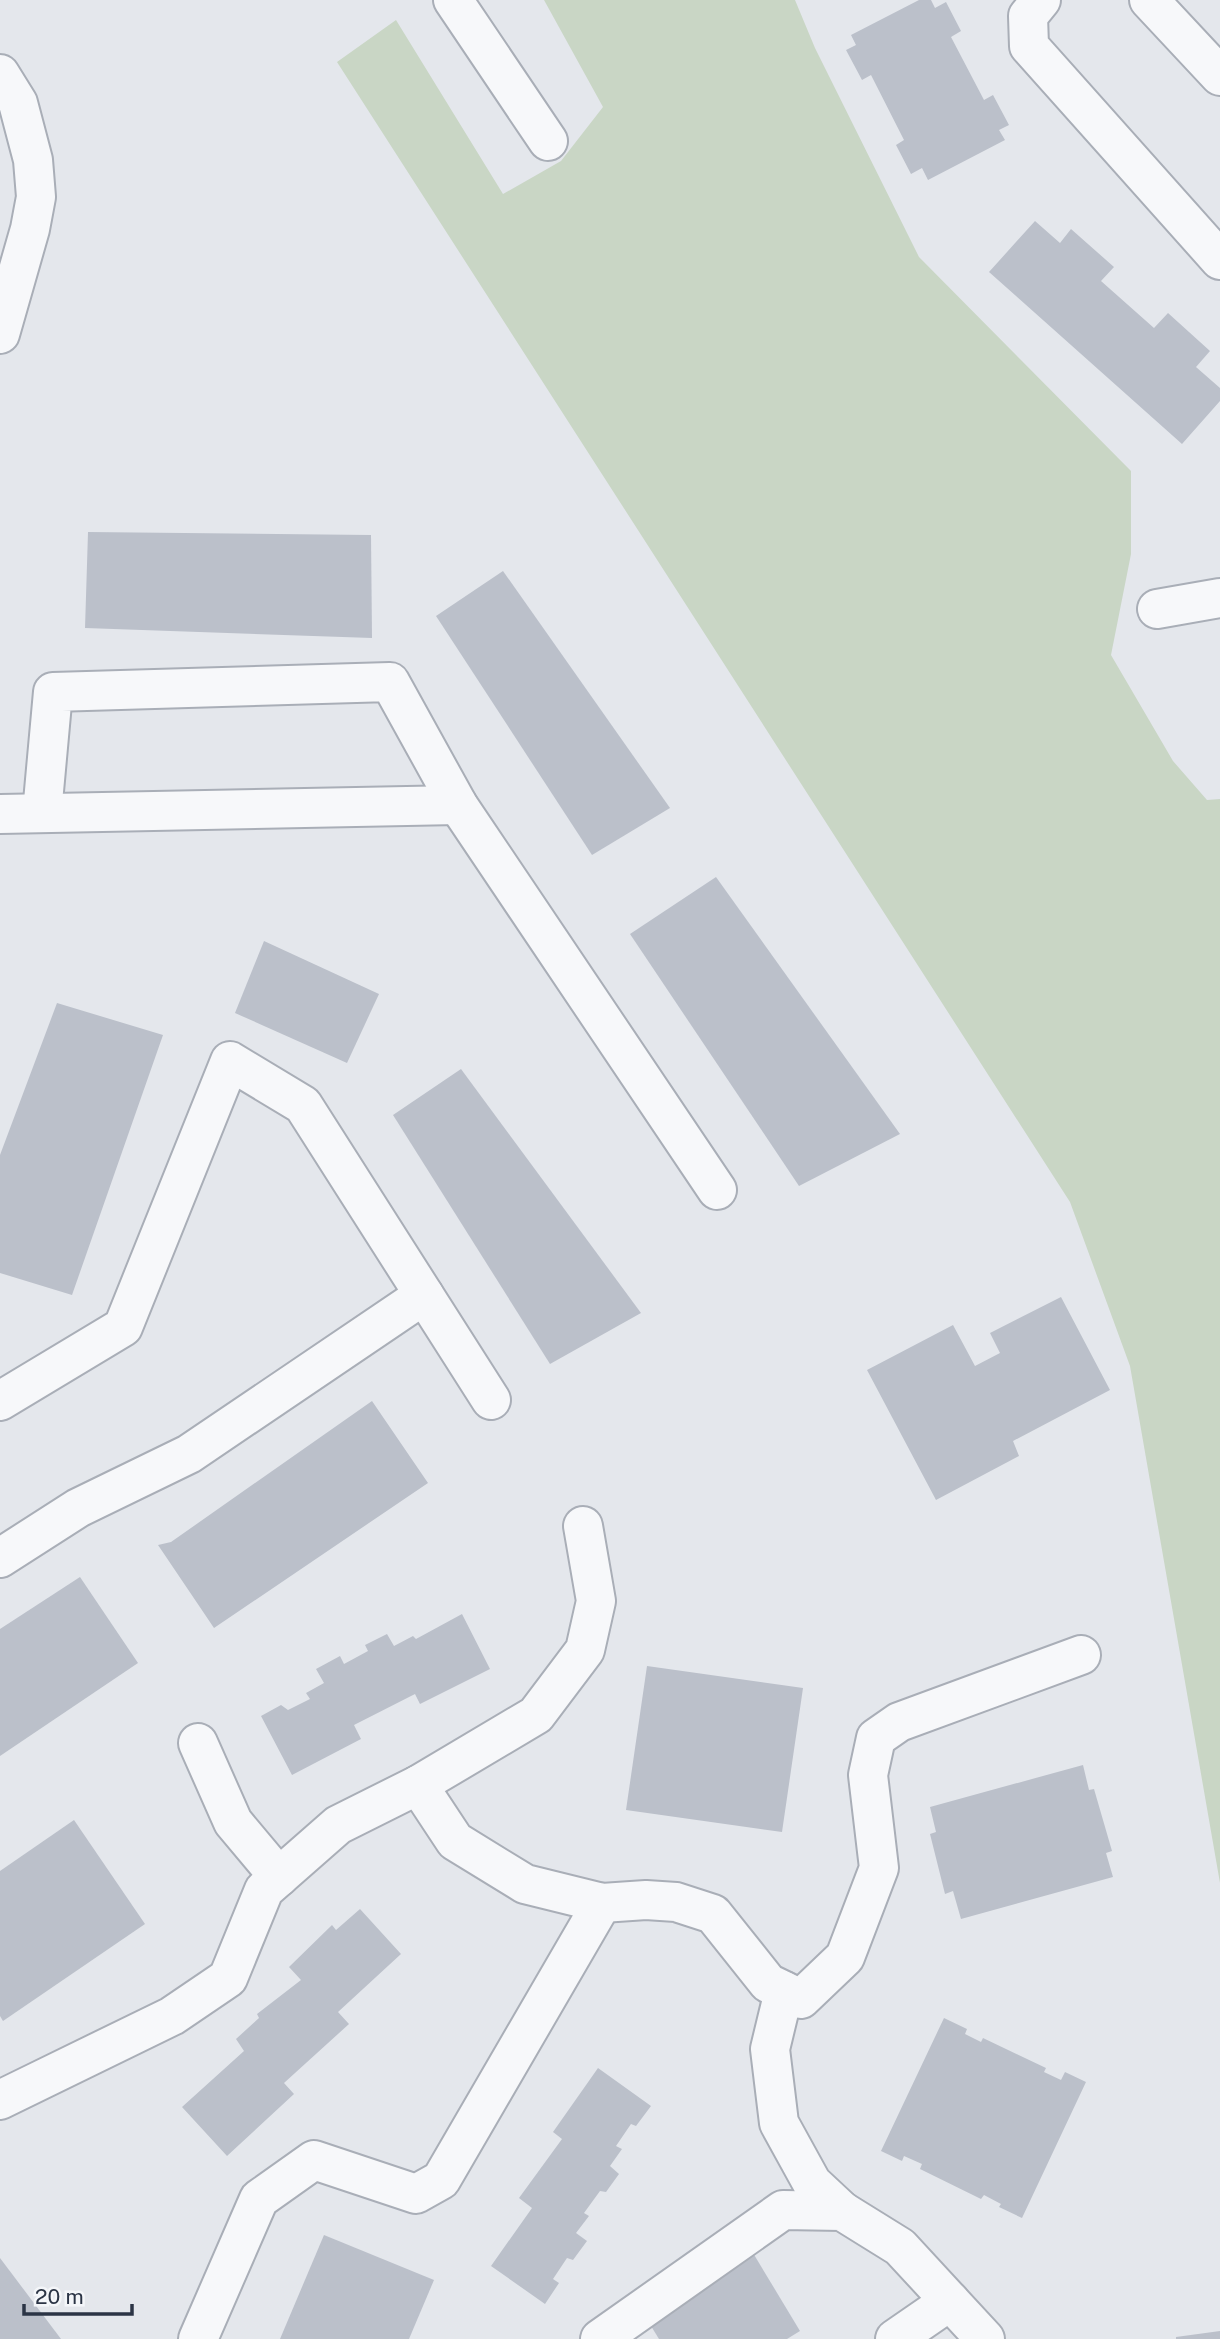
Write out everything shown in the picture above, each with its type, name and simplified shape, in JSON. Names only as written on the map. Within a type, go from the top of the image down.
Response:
[{"type":"street","points":[[453,0],[548,141]]},
{"type":"street","points":[[1041,0],[1028,16],[1029,46],[1220,260]]},
{"type":"street","points":[[1149,0],[1220,76]]},
{"type":"street","points":[[0,74],[18,103],[33,160],[36,197],[30,229],[1,329]]},
{"type":"street","points":[[1157,609],[1220,598]]},
{"type":"street","points":[[42,813],[53,692],[390,682],[458,805],[717,1190]]},
{"type":"street","points":[[0,814],[458,805]]},
{"type":"street","points":[[0,1401],[123,1327],[230,1061],[303,1105],[491,1400]]},
{"type":"street","points":[[0,1558],[78,1508],[189,1454],[424,1294]]},
{"type":"street","points":[[0,2100],[172,2016],[228,1978],[264,1890],[338,1825],[418,1785],[536,1715],[584,1650],[596,1601],[583,1526]]},
{"type":"street","points":[[418,1785],[454,1841],[525,1884],[602,1903],[646,1900],[676,1902],[713,1914],[768,1983],[801,1999],[845,1957],[879,1868],[868,1775],[876,1738],[899,1722],[1081,1655]]},
{"type":"street","points":[[198,1743],[233,1822],[279,1877]]},
{"type":"street","points":[[198,2339],[259,2199],[314,2160],[416,2194],[441,2180],[602,1903]]},
{"type":"street","points":[[783,1991],[770,2049],[779,2123],[812,2183],[842,2211],[900,2247],[985,2339]]},
{"type":"street","points":[[600,2339],[783,2210],[842,2211]]},
{"type":"street","points":[[895,2339],[950,2301]]},
{"type":"green space","points":[[544,0],[795,0],[815,48],[919,257],[1131,471],[1131,554],[1111,655],[1173,761],[1207,800],[1220,799],[1220,1883],[1130,1366],[1070,1202],[337,62],[396,20],[503,194],[561,161],[603,107]]},
{"type":"building","points":[[919,0],[931,0],[935,8],[946,2],[961,31],[951,37],[984,100],[993,95],[1009,125],[999,130],[1005,140],[928,180],[922,168],[911,174],[896,145],[904,140],[871,75],[862,80],[846,50],[856,45],[851,35]]},
{"type":"building","points":[[1035,221],[1060,243],[1071,229],[1114,267],[1101,281],[1154,328],[1168,313],[1210,351],[1196,367],[1220,388],[1220,401],[1182,444],[989,272]]},
{"type":"building","points":[[88,532],[371,535],[372,638],[85,628]]},
{"type":"building","points":[[503,571],[670,808],[592,855],[436,616]]},
{"type":"building","points":[[716,877],[900,1134],[799,1186],[630,934]]},
{"type":"building","points":[[264,941],[379,994],[347,1063],[235,1013]]},
{"type":"building","points":[[57,1003],[163,1035],[72,1295],[0,1273],[0,1155]]},
{"type":"building","points":[[461,1069],[641,1313],[550,1364],[393,1115]]},
{"type":"building","points":[[1061,1297],[1110,1390],[1013,1441],[1019,1456],[936,1500],[867,1370],[953,1325],[975,1366],[1000,1353],[990,1333]]},
{"type":"building","points":[[372,1401],[428,1483],[214,1628],[158,1545],[171,1542]]},
{"type":"building","points":[[80,1577],[138,1663],[0,1756],[0,1629]]},
{"type":"building","points":[[462,1614],[490,1669],[420,1704],[415,1694],[354,1725],[361,1739],[292,1775],[261,1716],[281,1705],[288,1710],[310,1699],[306,1693],[324,1683],[316,1669],[340,1656],[344,1664],[368,1651],[365,1645],[387,1634],[394,1646],[413,1636],[416,1639]]},
{"type":"building","points":[[647,1666],[803,1688],[782,1832],[626,1810]]},
{"type":"building","points":[[1083,1765],[1089,1790],[1094,1789],[1112,1851],[1106,1853],[1113,1877],[961,1919],[953,1891],[945,1894],[930,1834],[936,1832],[930,1807]]},
{"type":"building","points":[[74,1820],[145,1924],[3,2021],[0,2016],[0,1871]]},
{"type":"building","points":[[360,1909],[401,1954],[338,2012],[349,2024],[284,2083],[294,2094],[227,2156],[182,2107],[244,2051],[236,2039],[259,2018],[257,2014],[301,1980],[289,1967],[332,1925],[336,1930]]},
{"type":"building","points":[[944,2018],[967,2029],[965,2034],[981,2042],[983,2038],[1046,2068],[1044,2072],[1061,2080],[1065,2072],[1086,2082],[1022,2218],[999,2207],[1001,2204],[984,2195],[981,2199],[920,2169],[922,2164],[904,2156],[902,2161],[881,2151]]},
{"type":"building","points":[[598,2068],[651,2106],[636,2126],[631,2124],[616,2146],[622,2149],[610,2166],[619,2174],[606,2192],[600,2191],[584,2213],[589,2216],[576,2233],[587,2241],[573,2260],[567,2258],[553,2279],[559,2283],[545,2304],[491,2266],[532,2208],[519,2198],[562,2139],[553,2132]]},
{"type":"building","points":[[324,2235],[434,2280],[409,2339],[280,2339]]},
{"type":"building","points":[[750,2248],[800,2331],[787,2339],[659,2339],[643,2313]]},
{"type":"building","points":[[0,2258],[61,2339],[0,2339]]},
{"type":"building","points":[[1220,2331],[1220,2339],[1176,2339],[1176,2337]]}]
